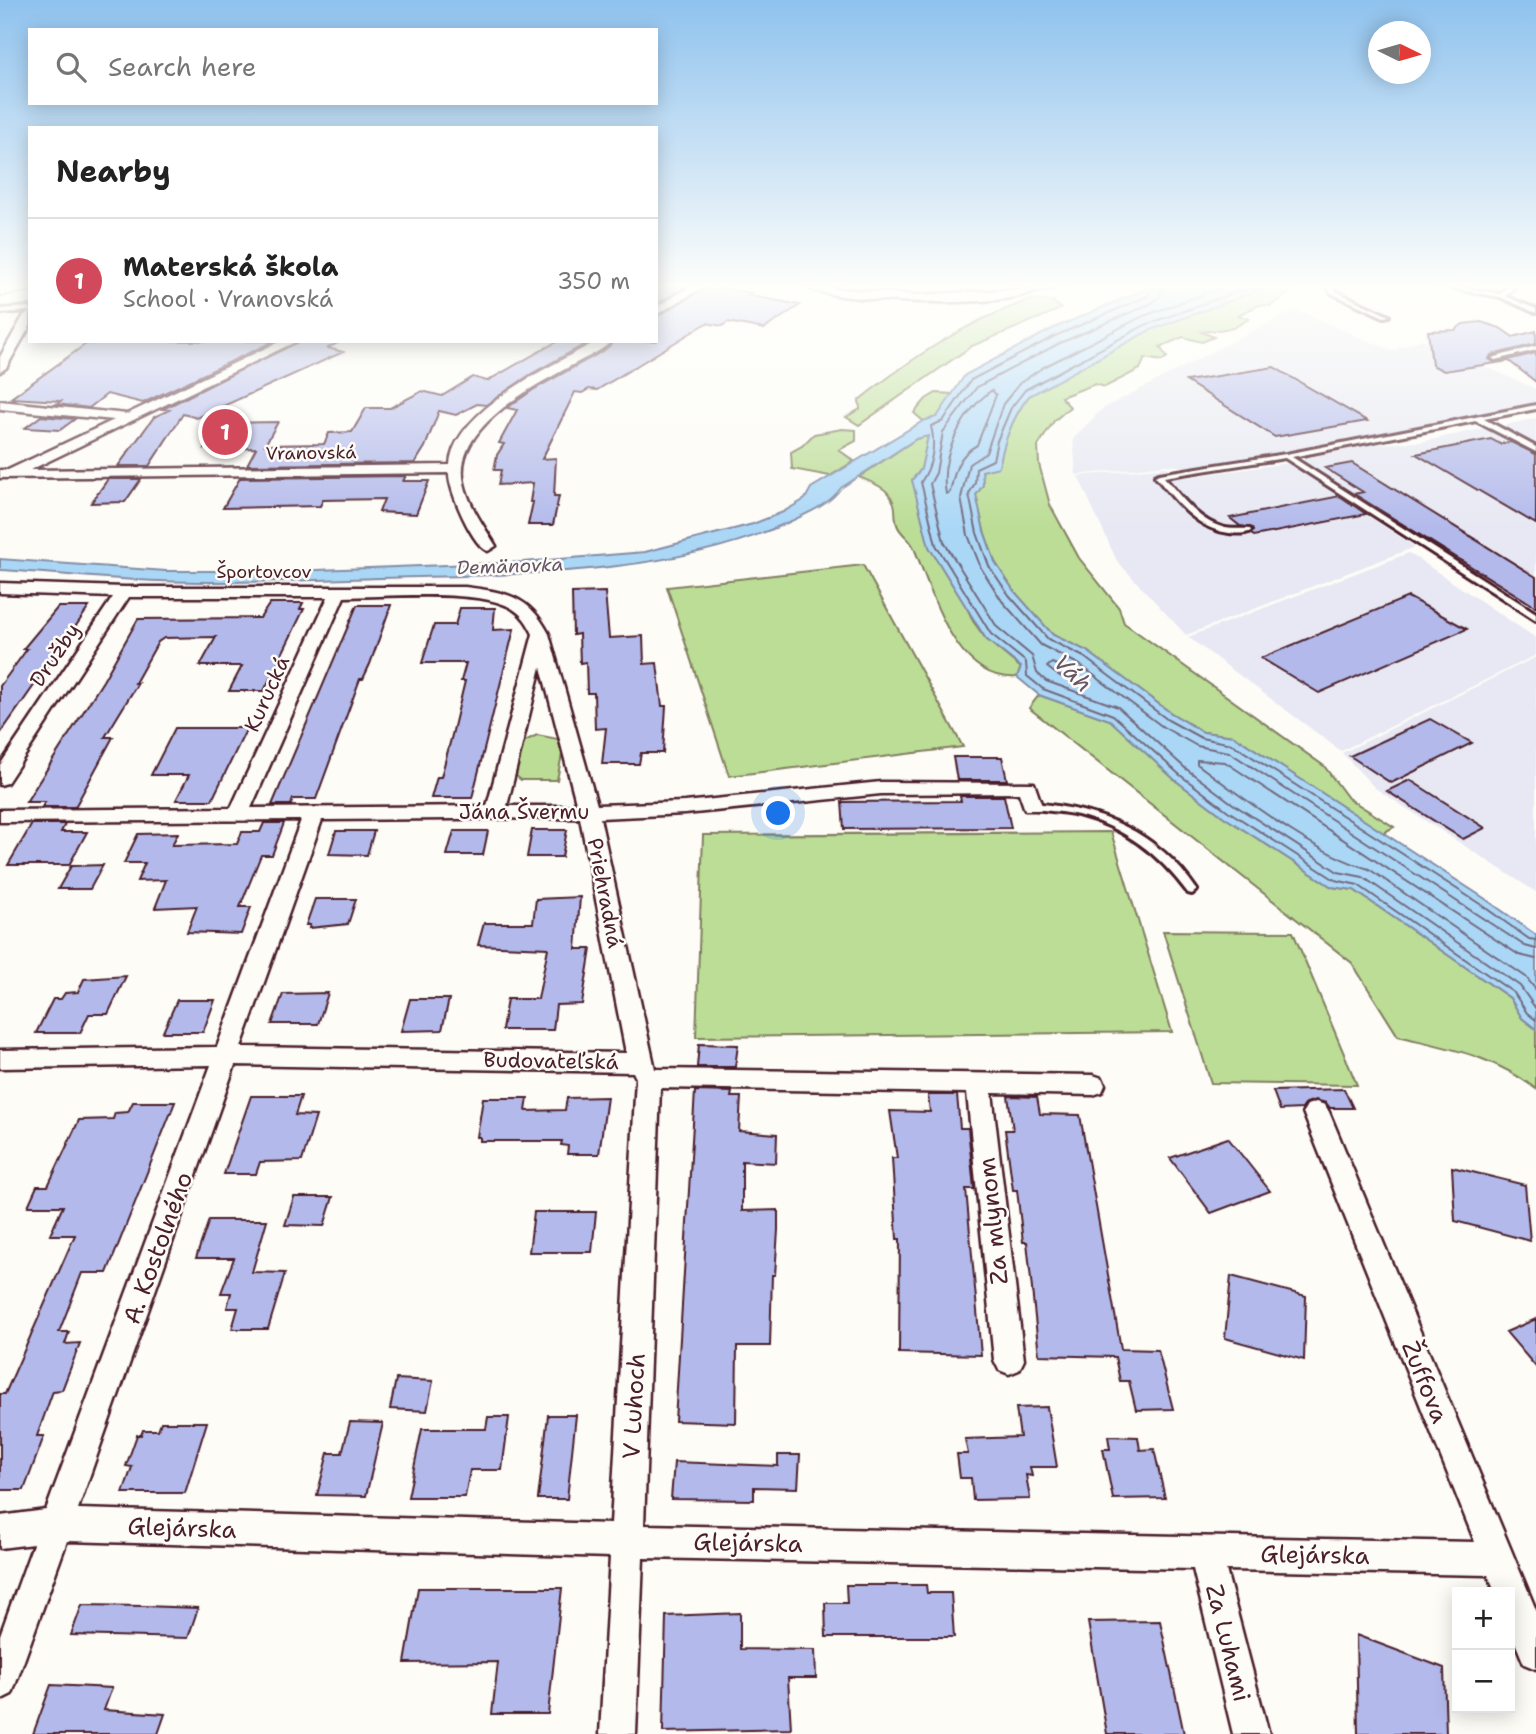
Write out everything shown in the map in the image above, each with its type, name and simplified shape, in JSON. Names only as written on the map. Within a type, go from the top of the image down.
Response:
[{"type":"street","points":[[5,474],[235,367]]},
{"type":"street","points":[[488,547],[462,496],[455,469],[465,436],[480,420],[510,398],[562,367]]},
{"type":"street","points":[[0,405],[127,417]]},
{"type":"street","name":"Vranovská","points":[[5,474],[163,475],[455,469]]},
{"type":"street","name":"Športovcov","points":[[0,588],[124,592],[474,593],[499,597],[525,607]]},
{"type":"street","name":"Družby","points":[[0,779],[124,592]]},
{"type":"street","name":"Kurucká","points":[[238,815],[338,592]]},
{"type":"street","name":"Priehradná","points":[[525,607],[534,617],[541,634],[589,812],[644,1070]]},
{"type":"street","points":[[495,813],[541,634]]},
{"type":"street","name":"Jána Švermu","points":[[0,816],[589,812],[685,808],[881,788],[1027,787],[1032,806]]},
{"type":"street","name":"A. Kostolného","points":[[0,1682],[314,813]]},
{"type":"street","name":"Budovateľská","points":[[0,1059],[227,1056],[1093,1085]]},
{"type":"street","name":"V Luhoch","points":[[618,1734],[628,1541],[644,1070]]},
{"type":"street","name":"Za mlynom","points":[[978,1082],[1009,1360]]},
{"type":"street","name":"Žuffova","points":[[1316,1112],[1536,1652]]},
{"type":"street","name":"Glejárska","points":[[0,1532],[57,1525],[628,1541],[1497,1559]]},
{"type":"street","name":"Za Luhami","points":[[1205,1553],[1251,1734]]},
{"type":"lane","points":[[1247,531],[1223,532],[1202,522],[1159,476],[1286,456],[1536,407]]},
{"type":"lane","points":[[1520,410],[1536,418]]},
{"type":"lane","points":[[1478,419],[1536,450]]},
{"type":"lane","points":[[1286,456],[1536,617]]},
{"type":"lane","points":[[1032,806],[1079,811],[1118,824],[1157,850],[1180,871],[1192,890]]},
{"type":"shaded area","points":[[1183,367],[1486,367],[1536,389],[1536,404],[1295,451],[1188,467],[1167,465],[1076,475],[1073,439],[1102,409]]},
{"type":"shaded area","points":[[1536,418],[1536,447],[1497,427]]},
{"type":"shaded area","points":[[1486,428],[1536,455],[1536,608],[1303,461],[1305,458],[1375,444],[1420,442]]},
{"type":"shaded area","points":[[1289,463],[1415,547],[1186,635],[1117,561],[1078,476],[1167,467],[1182,478]]},
{"type":"shaded area","points":[[1409,553],[1536,638],[1536,655],[1341,751],[1188,637]]},
{"type":"shaded area","points":[[1536,657],[1536,892],[1375,788],[1342,753]]},
{"type":"green space","points":[[942,367],[859,425],[846,417],[860,409],[859,400],[900,369]]},
{"type":"green space","points":[[1082,367],[1141,367],[1105,387],[1095,384],[1061,397],[1070,407],[1054,421],[1038,446],[1039,464],[1050,505],[1079,558],[1119,608],[1124,623],[1324,766],[1348,798],[1394,827],[1383,833],[1234,736],[1203,732],[1171,713],[1087,651],[1053,635],[1014,591],[995,562],[984,531],[976,495],[983,485],[982,471],[999,466],[1010,429],[1029,396]]},
{"type":"green space","points":[[936,393],[953,394],[937,417],[923,421],[914,413],[926,399]]},
{"type":"green space","points":[[842,429],[856,430],[856,441],[839,450],[854,461],[830,476],[792,469],[791,452],[814,434]]},
{"type":"green space","points":[[928,436],[921,470],[912,480],[919,500],[973,621],[986,639],[1021,668],[1017,677],[996,675],[977,665],[962,650],[939,610],[913,545],[898,527],[891,497],[881,487],[859,477],[916,439]]},
{"type":"green space","points":[[863,565],[963,747],[729,776],[667,587]]},
{"type":"green space","points":[[1039,695],[1110,720],[1175,780],[1224,817],[1332,887],[1354,890],[1510,998],[1522,1018],[1536,1029],[1536,1089],[1520,1077],[1487,1061],[1398,1036],[1352,963],[1029,708]]},
{"type":"green space","points":[[537,735],[558,739],[562,754],[557,780],[521,780],[515,775],[523,742]]},
{"type":"green space","points":[[1111,832],[1172,1032],[696,1037],[703,835]]},
{"type":"green space","points":[[1163,931],[1293,932],[1357,1085],[1211,1083]]},
{"type":"water","points":[[980,367],[1082,367],[1029,396],[1010,429],[999,467],[982,471],[983,485],[976,495],[984,531],[995,562],[1014,591],[1053,635],[1087,651],[1171,713],[1203,732],[1234,736],[1484,898],[1536,935],[1536,1029],[1522,1018],[1510,998],[1354,890],[1332,887],[1224,817],[1175,780],[1110,720],[1039,695],[1017,677],[1021,667],[986,639],[929,547],[912,480],[921,469],[928,436],[916,439],[841,488],[824,504],[789,522],[742,540],[642,563],[536,573],[243,582],[139,580],[0,570],[0,559],[166,571],[291,571],[523,562],[645,552],[753,524],[783,512],[805,499],[811,488],[923,421],[937,417],[965,375]]},
{"type":"building","points":[[54,367],[219,367],[143,403],[107,394],[89,408],[56,404],[61,401],[11,398]]},
{"type":"building","points":[[247,367],[310,367],[197,418],[183,414],[149,466],[118,466],[154,417],[169,410],[163,409]]},
{"type":"building","points":[[512,367],[544,367],[486,405],[477,404],[456,415],[439,411],[425,447],[415,463],[247,465],[256,448],[205,449],[221,423],[278,422],[265,445],[324,444],[329,433],[352,432],[366,408],[390,408],[422,391],[442,396],[473,377],[487,381]]},
{"type":"building","points":[[574,367],[635,367],[597,390],[575,392],[542,459],[556,458],[554,496],[559,496],[553,525],[528,525],[533,502],[530,502],[533,483],[498,485],[501,470],[494,470],[497,455],[504,444],[499,443],[517,410],[507,408]]},
{"type":"building","points":[[1274,367],[1367,421],[1275,437],[1186,381]]},
{"type":"building","points":[[1436,367],[1471,367],[1444,371]]},
{"type":"building","points":[[1517,367],[1536,367],[1536,382]]},
{"type":"building","points":[[41,416],[75,419],[60,430],[25,428]]},
{"type":"building","points":[[1491,439],[1500,444],[1511,442],[1536,454],[1536,524],[1416,454]]},
{"type":"building","points":[[1352,463],[1536,577],[1536,607],[1354,494],[1363,492],[1325,468]]},
{"type":"building","points":[[406,476],[403,481],[429,481],[416,514],[379,512],[384,499],[323,500],[320,506],[223,508],[240,478]]},
{"type":"building","points":[[108,479],[141,479],[125,502],[91,503]]},
{"type":"building","points":[[1340,496],[1366,514],[1254,536],[1251,534],[1252,528],[1240,526],[1230,518]]},
{"type":"building","points":[[605,592],[609,638],[643,636],[644,664],[657,663],[662,706],[666,706],[663,753],[641,753],[639,764],[602,764],[606,728],[595,729],[594,693],[587,693],[586,662],[580,663],[579,634],[573,635],[572,593]]},
{"type":"building","points":[[1408,597],[1467,629],[1319,693],[1261,658]]},
{"type":"building","points":[[270,603],[303,603],[300,609],[304,609],[264,691],[229,691],[242,666],[200,666],[216,637],[164,638],[158,642],[135,683],[138,683],[105,737],[113,737],[75,807],[42,807],[45,802],[26,802],[103,681],[138,619],[260,618]]},
{"type":"building","points":[[357,605],[391,605],[370,664],[363,679],[360,679],[316,799],[293,799],[291,805],[272,805]]},
{"type":"building","points":[[58,607],[89,607],[0,734],[0,686],[27,649],[23,649]]},
{"type":"building","points":[[460,608],[495,608],[493,630],[514,629],[472,798],[431,798],[437,777],[441,777],[452,735],[465,681],[461,681],[466,663],[422,663],[434,625],[455,625]]},
{"type":"building","points":[[1430,719],[1472,743],[1391,783],[1350,756]]},
{"type":"building","points":[[175,728],[247,728],[212,800],[176,800],[189,775],[151,775]]},
{"type":"building","points":[[953,757],[1002,757],[1007,780],[957,780]]},
{"type":"building","points":[[1410,780],[1485,828],[1463,839],[1387,791]]},
{"type":"building","points":[[960,796],[1004,796],[1011,828],[844,829],[842,802],[961,801]]},
{"type":"building","points":[[264,823],[284,823],[272,855],[261,855],[240,907],[251,907],[241,934],[187,932],[197,906],[155,908],[166,880],[137,881],[145,863],[124,863],[138,834],[178,833],[172,845],[237,844],[242,832],[260,832]]},
{"type":"building","points":[[32,824],[65,824],[61,832],[87,832],[69,865],[8,865]]},
{"type":"building","points":[[532,830],[567,830],[562,857],[527,857]]},
{"type":"building","points":[[336,831],[374,831],[367,855],[329,854]]},
{"type":"building","points":[[454,831],[488,831],[483,855],[447,855]]},
{"type":"building","points":[[103,865],[90,889],[58,889],[71,866]]},
{"type":"building","points":[[580,897],[576,949],[591,949],[582,1004],[556,1005],[553,1030],[502,1030],[507,999],[538,999],[548,948],[478,945],[484,923],[533,923],[536,899]]},
{"type":"building","points":[[315,899],[356,899],[348,924],[309,928],[310,925],[306,925]]},
{"type":"building","points":[[126,976],[108,1014],[89,1014],[80,1033],[36,1033],[53,999],[61,999],[65,993],[78,992],[84,979]]},
{"type":"building","points":[[328,993],[318,1024],[272,1024],[283,994]]},
{"type":"building","points":[[410,999],[449,999],[442,1030],[401,1031]]},
{"type":"building","points":[[177,1000],[215,1000],[203,1032],[163,1032]]},
{"type":"building","points":[[699,1044],[738,1045],[735,1067],[697,1067]]},
{"type":"building","points":[[1344,1089],[1353,1108],[1330,1108],[1326,1103],[1315,1100],[1306,1103],[1302,1109],[1280,1110],[1273,1091]]},
{"type":"building","points":[[695,1091],[732,1092],[731,1097],[741,1097],[739,1131],[777,1134],[776,1163],[742,1161],[742,1211],[778,1210],[778,1230],[775,1275],[772,1275],[770,1346],[737,1346],[736,1423],[675,1421]]},
{"type":"building","points":[[928,1095],[957,1095],[960,1128],[968,1128],[974,1189],[966,1189],[981,1355],[899,1353],[900,1239],[897,1239],[892,1158],[897,1158],[890,1111],[930,1112]]},
{"type":"building","points":[[251,1096],[301,1096],[295,1115],[316,1116],[302,1161],[260,1162],[256,1174],[224,1174]]},
{"type":"building","points":[[1008,1096],[1037,1097],[1040,1114],[1080,1115],[1121,1349],[1158,1350],[1173,1409],[1136,1410],[1129,1381],[1120,1381],[1115,1357],[1039,1355],[1027,1242],[1023,1242],[1017,1190],[1013,1190],[1005,1130],[1013,1130]]},
{"type":"building","points":[[607,1097],[599,1154],[567,1154],[568,1146],[561,1145],[562,1141],[480,1141],[480,1137],[477,1137],[483,1098],[528,1098],[526,1111],[565,1110],[567,1098]]},
{"type":"building","points":[[133,1102],[175,1102],[107,1273],[82,1273],[59,1332],[69,1332],[65,1344],[80,1343],[62,1390],[53,1391],[37,1436],[44,1436],[24,1490],[0,1490],[0,1394],[5,1394],[75,1235],[50,1235],[63,1206],[28,1206],[37,1186],[48,1186],[79,1120],[113,1119],[115,1113],[128,1112]]},
{"type":"building","points":[[1228,1138],[1270,1191],[1211,1213],[1170,1158]]},
{"type":"building","points":[[1452,1167],[1525,1185],[1530,1241],[1455,1221]]},
{"type":"building","points":[[294,1197],[333,1197],[324,1226],[285,1225]]},
{"type":"building","points":[[534,1212],[596,1212],[592,1252],[529,1252]]},
{"type":"building","points":[[209,1220],[267,1220],[252,1272],[285,1273],[268,1329],[232,1329],[238,1308],[227,1308],[231,1293],[221,1293],[234,1258],[196,1258]]},
{"type":"building","points":[[1231,1276],[1306,1296],[1304,1360],[1225,1338]]},
{"type":"building","points":[[1536,1319],[1536,1367],[1506,1332]]},
{"type":"building","points":[[396,1379],[433,1381],[427,1411],[390,1409]]},
{"type":"building","points":[[1047,1407],[1057,1467],[1030,1467],[1032,1476],[1026,1475],[1030,1499],[973,1500],[971,1478],[960,1478],[957,1454],[968,1454],[965,1439],[1020,1437],[1016,1408]]},
{"type":"building","points":[[548,1415],[576,1415],[567,1499],[538,1499]]},
{"type":"building","points":[[488,1417],[509,1417],[502,1470],[470,1470],[465,1497],[408,1497],[422,1429],[486,1429]]},
{"type":"building","points":[[161,1422],[207,1422],[185,1493],[123,1493],[132,1467],[126,1466],[137,1435],[141,1435],[143,1430],[158,1430]]},
{"type":"building","points":[[350,1422],[383,1423],[366,1496],[317,1495],[328,1453],[342,1453]]},
{"type":"building","points":[[1108,1436],[1138,1437],[1140,1450],[1154,1449],[1165,1498],[1113,1499],[1103,1449],[1110,1449]]},
{"type":"building","points":[[778,1455],[800,1455],[798,1488],[754,1487],[754,1500],[671,1499],[674,1462],[778,1466]]},
{"type":"building","points":[[846,1585],[926,1585],[927,1593],[951,1593],[954,1637],[826,1637],[825,1603],[847,1603]]},
{"type":"building","points":[[418,1588],[562,1588],[548,1714],[492,1714],[498,1662],[405,1663]]},
{"type":"building","points":[[82,1605],[198,1608],[188,1638],[71,1635]]},
{"type":"building","points":[[740,1613],[740,1649],[815,1650],[816,1678],[788,1678],[791,1729],[663,1732],[666,1616]]},
{"type":"building","points":[[1160,1621],[1184,1734],[1107,1734],[1088,1622]]},
{"type":"building","points":[[1356,1635],[1444,1668],[1446,1734],[1358,1734]]},
{"type":"building","points":[[51,1685],[112,1688],[104,1710],[165,1714],[158,1734],[33,1734]]},
{"type":"place","name":"Materská škola","points":[[225,432]]},
{"type":"water label","name":"Demänovka","points":[[510,566]]},
{"type":"water label","name":"Váh","points":[[1073,673]]}]
